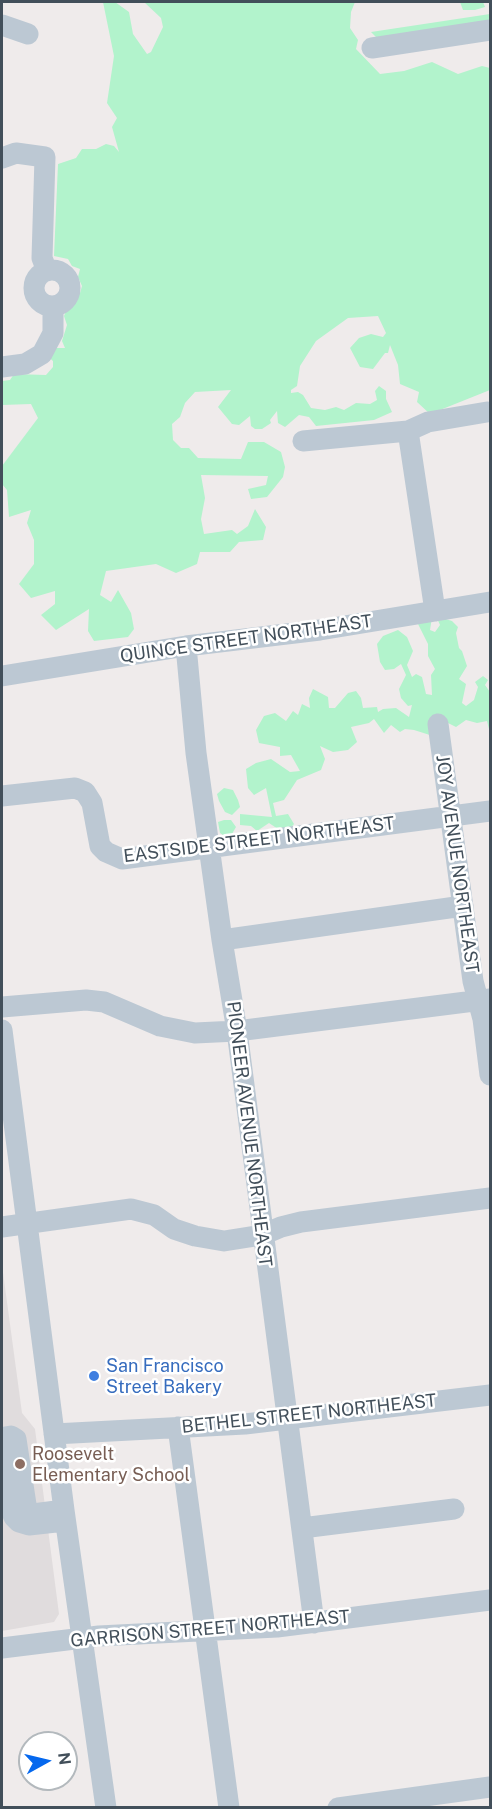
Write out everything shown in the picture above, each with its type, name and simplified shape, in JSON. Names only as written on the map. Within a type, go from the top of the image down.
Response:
[{"type":"street","points":[[2,25],[28,34]]},
{"type":"street","points":[[372,48],[490,30]]},
{"type":"street","points":[[2,158],[16,153],[45,157],[42,258],[47,271],[38,278],[34,288],[38,299],[53,306],[53,333],[42,354],[25,364],[2,367]]},
{"type":"street","points":[[303,441],[408,431],[428,422],[487,412]]},
{"type":"street","points":[[408,431],[435,611]]},
{"type":"street","name":"QUINCE STREET NORTHEAST","points":[[2,676],[186,646],[320,630],[490,602]]},
{"type":"street","name":"PIONEER AVENUE NORTHEAST","points":[[186,646],[209,848],[237,1031],[314,1623]]},
{"type":"street","name":"JOY AVENUE NORTHEAST","points":[[438,724],[473,981],[484,999],[490,1075]]},
{"type":"street","name":"EASTSIDE STREET NORTHEAST","points":[[2,796],[75,788],[85,792],[92,803],[97,838],[106,852],[122,859],[490,811]]},
{"type":"street","points":[[222,940],[463,906]]},
{"type":"street","points":[[2,1007],[86,1000],[104,1002],[178,1031],[237,1031],[484,999]]},
{"type":"street","points":[[2,1030],[64,1515],[106,1808]]},
{"type":"street","points":[[2,1227],[131,1209],[143,1211],[174,1229],[212,1241],[262,1235],[301,1222],[490,1198]]},
{"type":"street","name":"BETHEL STREET NORTHEAST","points":[[54,1434],[288,1420],[490,1395]]},
{"type":"street","points":[[178,1427],[229,1808]]},
{"type":"street","points":[[302,1528],[454,1509]]},
{"type":"street","name":"GARRISON STREET NORTHEAST","points":[[2,1648],[81,1638],[205,1628],[240,1630],[314,1623],[490,1600]]},
{"type":"street","points":[[338,1808],[490,1787]]},
{"type":"shaded area","name":"Roosevelt Elementary School","points":[[2,1265],[22,1413],[35,1429],[59,1614],[54,1622],[2,1631]]},
{"type":"green space","points":[[103,2],[115,2],[129,12],[133,34],[147,54],[151,52],[163,27],[161,18],[144,2],[355,2],[351,12],[350,28],[358,40],[356,49],[380,74],[404,71],[432,62],[458,74],[482,66],[490,68],[490,390],[430,414],[417,402],[419,392],[400,384],[398,365],[390,345],[388,353],[385,353],[373,369],[360,367],[350,348],[359,338],[371,334],[383,337],[386,333],[378,316],[348,318],[316,341],[300,366],[297,386],[291,390],[291,393],[298,392],[303,395],[311,408],[325,410],[336,407],[344,410],[356,403],[370,404],[377,400],[375,391],[379,386],[386,391],[386,399],[392,412],[374,420],[316,426],[309,417],[299,415],[285,427],[278,423],[277,411],[270,420],[271,423],[262,429],[255,429],[251,426],[250,416],[239,425],[232,424],[218,407],[231,390],[195,392],[185,403],[180,417],[172,424],[173,440],[181,448],[189,448],[198,458],[241,459],[248,442],[264,442],[281,452],[285,467],[283,477],[267,497],[251,499],[248,489],[266,485],[268,476],[201,475],[205,498],[201,519],[204,534],[232,530],[237,534],[248,526],[255,509],[266,527],[263,540],[239,542],[230,552],[200,552],[197,564],[176,573],[156,564],[106,571],[100,595],[111,602],[118,590],[131,613],[134,629],[128,637],[94,641],[88,631],[89,609],[56,630],[41,615],[55,604],[55,591],[31,598],[19,584],[34,564],[34,540],[27,523],[31,510],[9,517],[7,490],[2,484],[2,466],[38,418],[31,404],[2,405],[2,381],[10,380],[14,374],[46,375],[53,367],[53,361],[48,357],[52,348],[65,348],[62,341],[67,325],[64,316],[75,290],[80,293],[82,286],[78,277],[80,269],[72,266],[68,259],[54,256],[58,164],[76,158],[82,149],[96,149],[106,144],[114,146],[119,152],[112,127],[117,118],[107,103],[114,56]]},
{"type":"green space","points":[[460,2],[483,2],[485,7],[463,10]]},
{"type":"green space","points":[[490,14],[490,21],[377,38],[371,32]]},
{"type":"green space","points":[[436,616],[452,621],[458,627],[456,633],[459,648],[467,666],[459,679],[466,684],[462,703],[466,706],[474,700],[478,687],[475,682],[483,676],[488,680],[485,685],[490,692],[490,733],[487,721],[477,723],[466,720],[456,727],[444,721],[433,736],[414,730],[405,729],[400,732],[391,725],[384,733],[374,719],[369,723],[351,727],[357,742],[348,750],[333,752],[320,746],[325,759],[321,770],[297,780],[284,800],[273,803],[276,816],[288,814],[294,824],[288,831],[278,829],[269,823],[257,831],[251,826],[240,825],[240,814],[272,817],[266,788],[254,795],[248,788],[246,769],[256,763],[271,759],[290,772],[300,771],[291,755],[280,756],[280,747],[259,743],[256,730],[264,716],[275,713],[286,721],[293,711],[298,715],[302,704],[310,708],[309,698],[313,689],[328,697],[329,708],[335,708],[348,693],[356,691],[361,698],[363,708],[377,707],[378,712],[383,709],[396,708],[409,717],[412,705],[408,706],[401,698],[399,689],[406,675],[401,664],[394,669],[385,670],[380,662],[377,644],[383,636],[398,630],[407,637],[413,651],[407,665],[412,677],[416,674],[422,677],[426,694],[432,695],[431,675],[435,669],[428,656],[428,644],[417,622],[432,617],[430,630],[435,632],[440,625]]},
{"type":"green space","points":[[224,788],[233,790],[238,800],[240,807],[232,815],[225,812],[219,801],[217,794]]},
{"type":"green space","points":[[231,820],[236,827],[229,839],[220,833],[218,822]]},
{"type":"place","name":"San Francisco Street Bakery","points":[[94,1376]]},
{"type":"place","name":"Roosevelt Elementary School","points":[[20,1464]]}]
